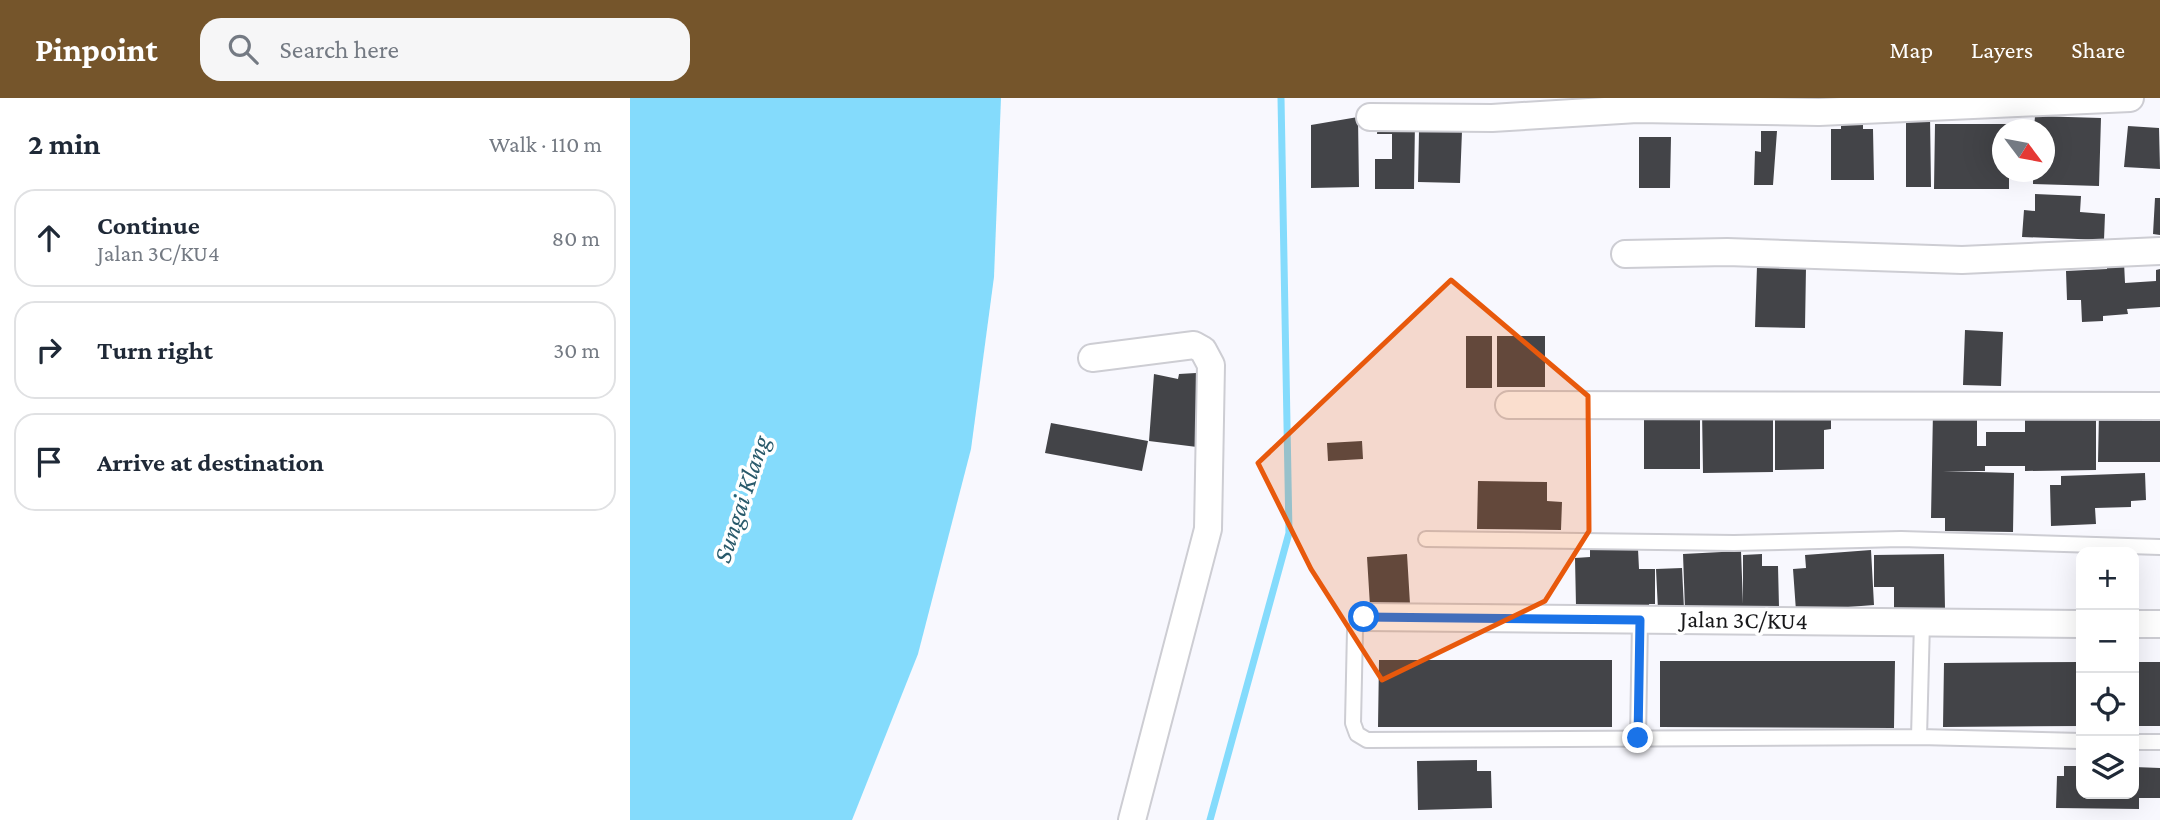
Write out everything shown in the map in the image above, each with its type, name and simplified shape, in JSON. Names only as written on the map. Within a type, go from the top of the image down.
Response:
[{"type":"street","points":[[1370,117],[1492,118],[1637,110],[1818,112],[2130,98]]},
{"type":"street","points":[[1625,254],[1727,252],[1962,260],[2160,251]]},
{"type":"street","points":[[1092,358],[1194,345],[1203,351],[1211,365],[1213,408],[1208,529],[1132,820]]},
{"type":"street","points":[[1509,405],[2160,406]]},
{"type":"street","name":"Jalan 3C/KU4","points":[[1364,617],[2076,624]]},
{"type":"street","points":[[2139,624],[2160,624]]},
{"type":"lane","points":[[1426,539],[1734,543],[1901,539],[2160,547]]},
{"type":"lane","points":[[1364,617],[1355,630],[1353,723],[1357,734],[1367,740],[1919,737],[2076,741]]},
{"type":"lane","points":[[1638,738],[1640,620]]},
{"type":"lane","points":[[1919,737],[1922,622]]},
{"type":"lane","points":[[2139,742],[2160,742]]},
{"type":"highlighted area","points":[[1451,280],[1588,396],[1589,531],[1545,601],[1382,680],[1311,569],[1258,463]]},
{"type":"water","name":"Sungai Klang","points":[[630,98],[1001,98],[994,277],[971,449],[918,654],[852,820],[630,820]]},
{"type":"building","points":[[1906,115],[1930,115],[1931,187],[1906,187]]},
{"type":"building","points":[[2035,116],[2101,118],[2099,186],[2033,184],[2055,182],[2055,119],[2035,119]]},
{"type":"building","points":[[1358,117],[1359,187],[1311,188],[1311,125]]},
{"type":"building","points":[[1841,118],[1863,118],[1863,129],[1873,129],[1874,180],[1831,180],[1831,129],[1841,129]]},
{"type":"building","points":[[1378,120],[1415,121],[1414,189],[1375,189],[1375,159],[1392,159],[1392,134],[1377,134]]},
{"type":"building","points":[[1935,124],[1992,124],[1992,182],[2009,182],[2009,189],[1934,189]]},
{"type":"building","points":[[2128,126],[2159,128],[2160,169],[2124,167]]},
{"type":"building","points":[[1419,131],[1462,131],[1460,183],[1418,182]]},
{"type":"building","points":[[1761,131],[1777,131],[1773,185],[1754,185],[1755,151],[1761,152]]},
{"type":"building","points":[[1639,137],[1671,137],[1670,188],[1639,188]]},
{"type":"building","points":[[2035,194],[2081,196],[2080,212],[2105,214],[2104,240],[2022,237],[2024,210],[2035,211]]},
{"type":"building","points":[[2155,198],[2160,198],[2160,235],[2153,234]]},
{"type":"building","points":[[2124,262],[2125,283],[2156,281],[2156,270],[2160,269],[2160,307],[2127,309],[2128,314],[2103,316],[2103,321],[2082,322],[2081,300],[2067,300],[2066,271],[2107,269],[2107,264]]},
{"type":"building","points":[[1757,266],[1806,267],[1805,328],[1755,327]]},
{"type":"building","points":[[1965,330],[2003,332],[2001,386],[1963,385]]},
{"type":"building","points":[[1466,336],[1492,336],[1492,388],[1466,388]]},
{"type":"building","points":[[1497,336],[1545,336],[1545,387],[1497,387]]},
{"type":"building","points":[[1196,373],[1197,447],[1149,441],[1154,374],[1178,379],[1179,374]]},
{"type":"building","points":[[1831,407],[1831,429],[1824,430],[1824,469],[1775,470],[1775,408]]},
{"type":"building","points":[[1773,408],[1773,472],[1703,473],[1702,410]]},
{"type":"building","points":[[1700,409],[1700,469],[1644,469],[1644,410]]},
{"type":"building","points":[[2096,410],[2096,470],[2025,471],[2025,466],[1985,466],[1985,471],[1943,471],[2014,473],[2013,532],[1945,531],[1945,518],[1931,518],[1933,411],[1977,411],[1977,446],[1986,446],[1986,432],[2025,432],[2025,411]]},
{"type":"building","points":[[2099,412],[2160,412],[2160,462],[2098,462]]},
{"type":"building","points":[[1051,423],[1148,441],[1142,471],[1045,453]]},
{"type":"building","points":[[1362,441],[1363,459],[1328,461],[1327,443]]},
{"type":"building","points":[[2145,473],[2146,500],[2131,501],[2131,507],[2095,508],[2096,524],[2051,526],[2050,485],[2061,485],[2061,476]]},
{"type":"building","points":[[1478,481],[1547,482],[1547,501],[1562,502],[1561,530],[1477,529]]},
{"type":"building","points":[[1638,549],[1639,569],[1655,569],[1655,604],[1649,604],[1650,611],[1608,613],[1608,605],[1576,606],[1575,558],[1590,557],[1590,550]]},
{"type":"building","points":[[1871,550],[1874,605],[1796,611],[1793,569],[1806,568],[1805,555]]},
{"type":"building","points":[[1741,551],[1743,604],[1743,555],[1762,554],[1762,566],[1778,566],[1779,607],[1685,610],[1683,554]]},
{"type":"building","points":[[1407,554],[1410,604],[1370,606],[1367,557]]},
{"type":"building","points":[[1944,554],[1945,609],[1894,610],[1894,587],[1874,587],[1874,555]]},
{"type":"building","points":[[1682,568],[1684,609],[1658,610],[1656,569]]},
{"type":"building","points":[[1379,660],[1612,660],[1612,727],[1378,727]]},
{"type":"building","points":[[1660,661],[1895,661],[1894,728],[1660,727]]},
{"type":"building","points":[[2076,662],[2076,726],[1943,727],[1944,663]]},
{"type":"building","points":[[2139,662],[2160,662],[2160,726],[2139,726]]},
{"type":"building","points":[[1477,760],[1477,771],[1491,771],[1492,808],[1418,810],[1417,761]]},
{"type":"building","points":[[2064,766],[2076,766],[2076,799],[2139,799],[2139,809],[2056,808],[2057,776],[2064,776]]},
{"type":"building","points":[[2139,767],[2160,768],[2160,798],[2139,798]]},
{"type":"waterway","points":[[1210,820],[1289,533],[1281,98]]},
{"type":"route","points":[[1364,617],[1640,620],[1638,738]]}]
